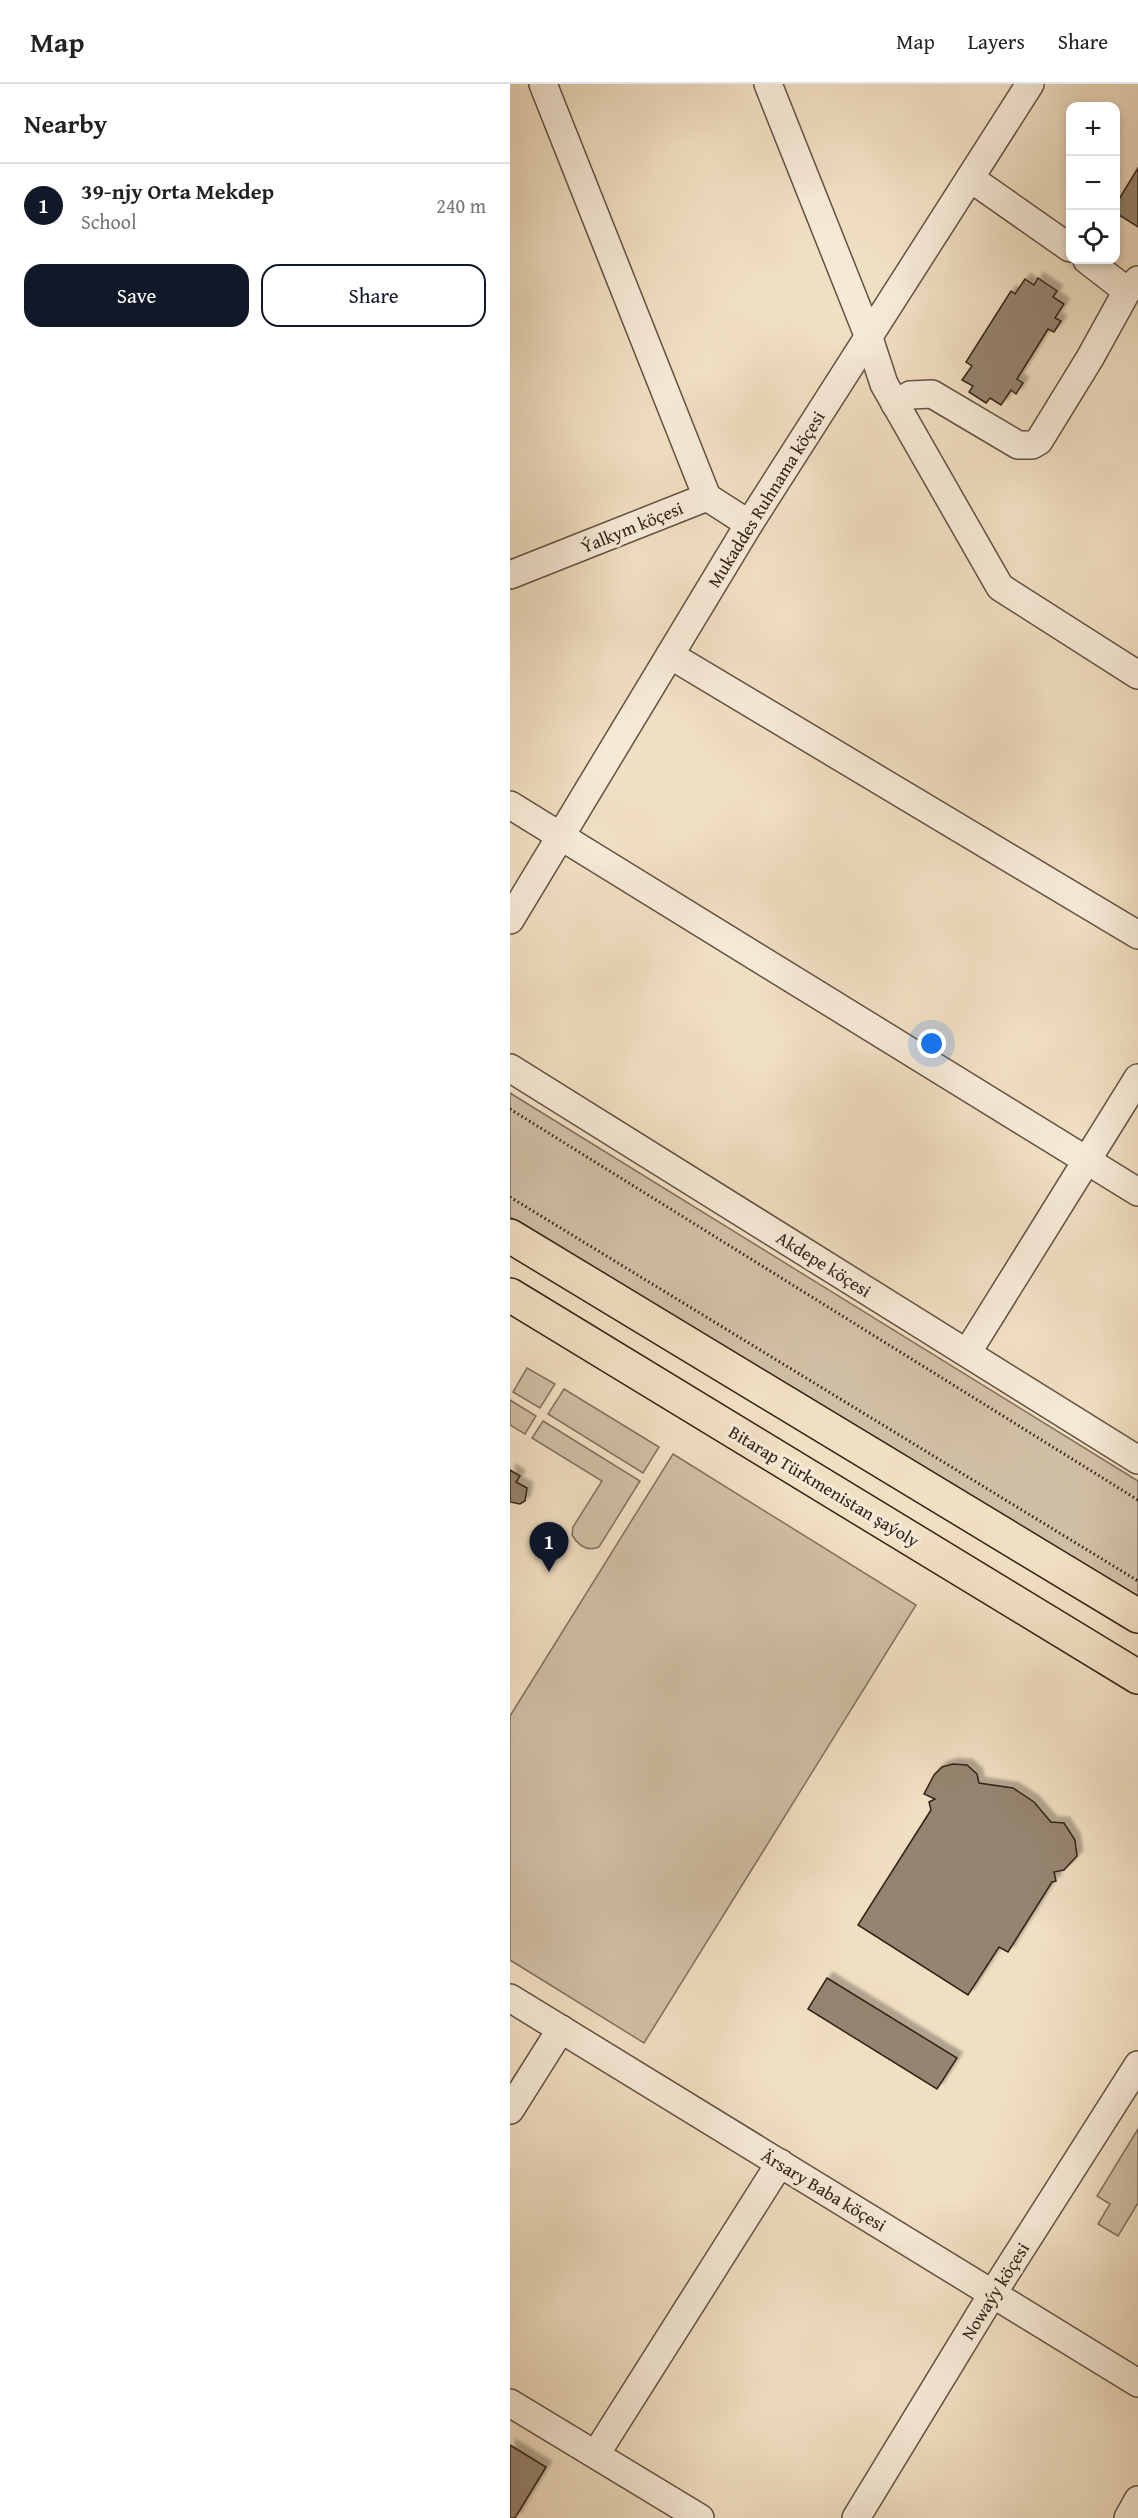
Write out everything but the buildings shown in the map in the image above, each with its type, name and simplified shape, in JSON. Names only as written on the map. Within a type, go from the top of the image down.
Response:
[{"type":"main road","points":[[510,1236],[1138,1616]]},
{"type":"main road","name":"Bitarap Türkmenistan şaýoly","points":[[510,1295],[1138,1677]]},
{"type":"street","points":[[543,84],[707,497]]},
{"type":"street","points":[[768,84],[868,335],[884,384],[1000,587],[1138,675]]},
{"type":"street","name":"Mukaddes Ruhnama köçesi","points":[[510,920],[749,524],[1030,84]]},
{"type":"street","points":[[970,178],[1066,245]]},
{"type":"street","points":[[895,404],[910,395],[932,394],[1018,445],[1032,445],[1039,441],[1133,286],[1094,264]]},
{"type":"street","name":"Ýalkym köçesi","points":[[510,575],[707,497],[749,524]]},
{"type":"street","points":[[670,655],[1138,935]]},
{"type":"street","points":[[510,805],[1138,1192]]},
{"type":"street","name":"Akdepe köçesi","points":[[510,1068],[1138,1460]]},
{"type":"street","points":[[967,1353],[1138,1078]]},
{"type":"street","name":"Ärsary Baba köçesi","points":[[510,1998],[1138,2383]]},
{"type":"street","points":[[510,2110],[561,2029]]},
{"type":"street","name":"Nowaýy köçesi","points":[[856,2518],[993,2293],[1138,2065]]},
{"type":"street","points":[[596,2454],[780,2163]]},
{"type":"street","points":[[510,2403],[699,2518]]},
{"type":"street","points":[[1128,2518],[1138,2500]]},
{"type":"path","points":[[510,1109],[1138,1500]]},
{"type":"path","points":[[510,1197],[1138,1581]]},
{"type":"shaded area","points":[[510,1093],[1138,1481],[1138,1602],[510,1217]]},
{"type":"shaded area","points":[[527,1368],[555,1384],[540,1408],[513,1392]]},
{"type":"shaded area","points":[[564,1389],[659,1447],[643,1473],[548,1414]]},
{"type":"shaded area","points":[[510,1400],[536,1416],[525,1434],[510,1425]]},
{"type":"shaded area","points":[[543,1421],[640,1481],[599,1547],[591,1549],[583,1547],[572,1535],[573,1527],[602,1481],[532,1438]]},
{"type":"shaded area","points":[[673,1454],[916,1605],[644,2043],[510,1960],[510,1716]]},
{"type":"shaded area","points":[[1138,2129],[1138,2203],[1118,2236],[1098,2224],[1110,2204],[1097,2196]]},
{"type":"place","name":"39-njy Orta Mekdep","points":[[549,1572]]}]
